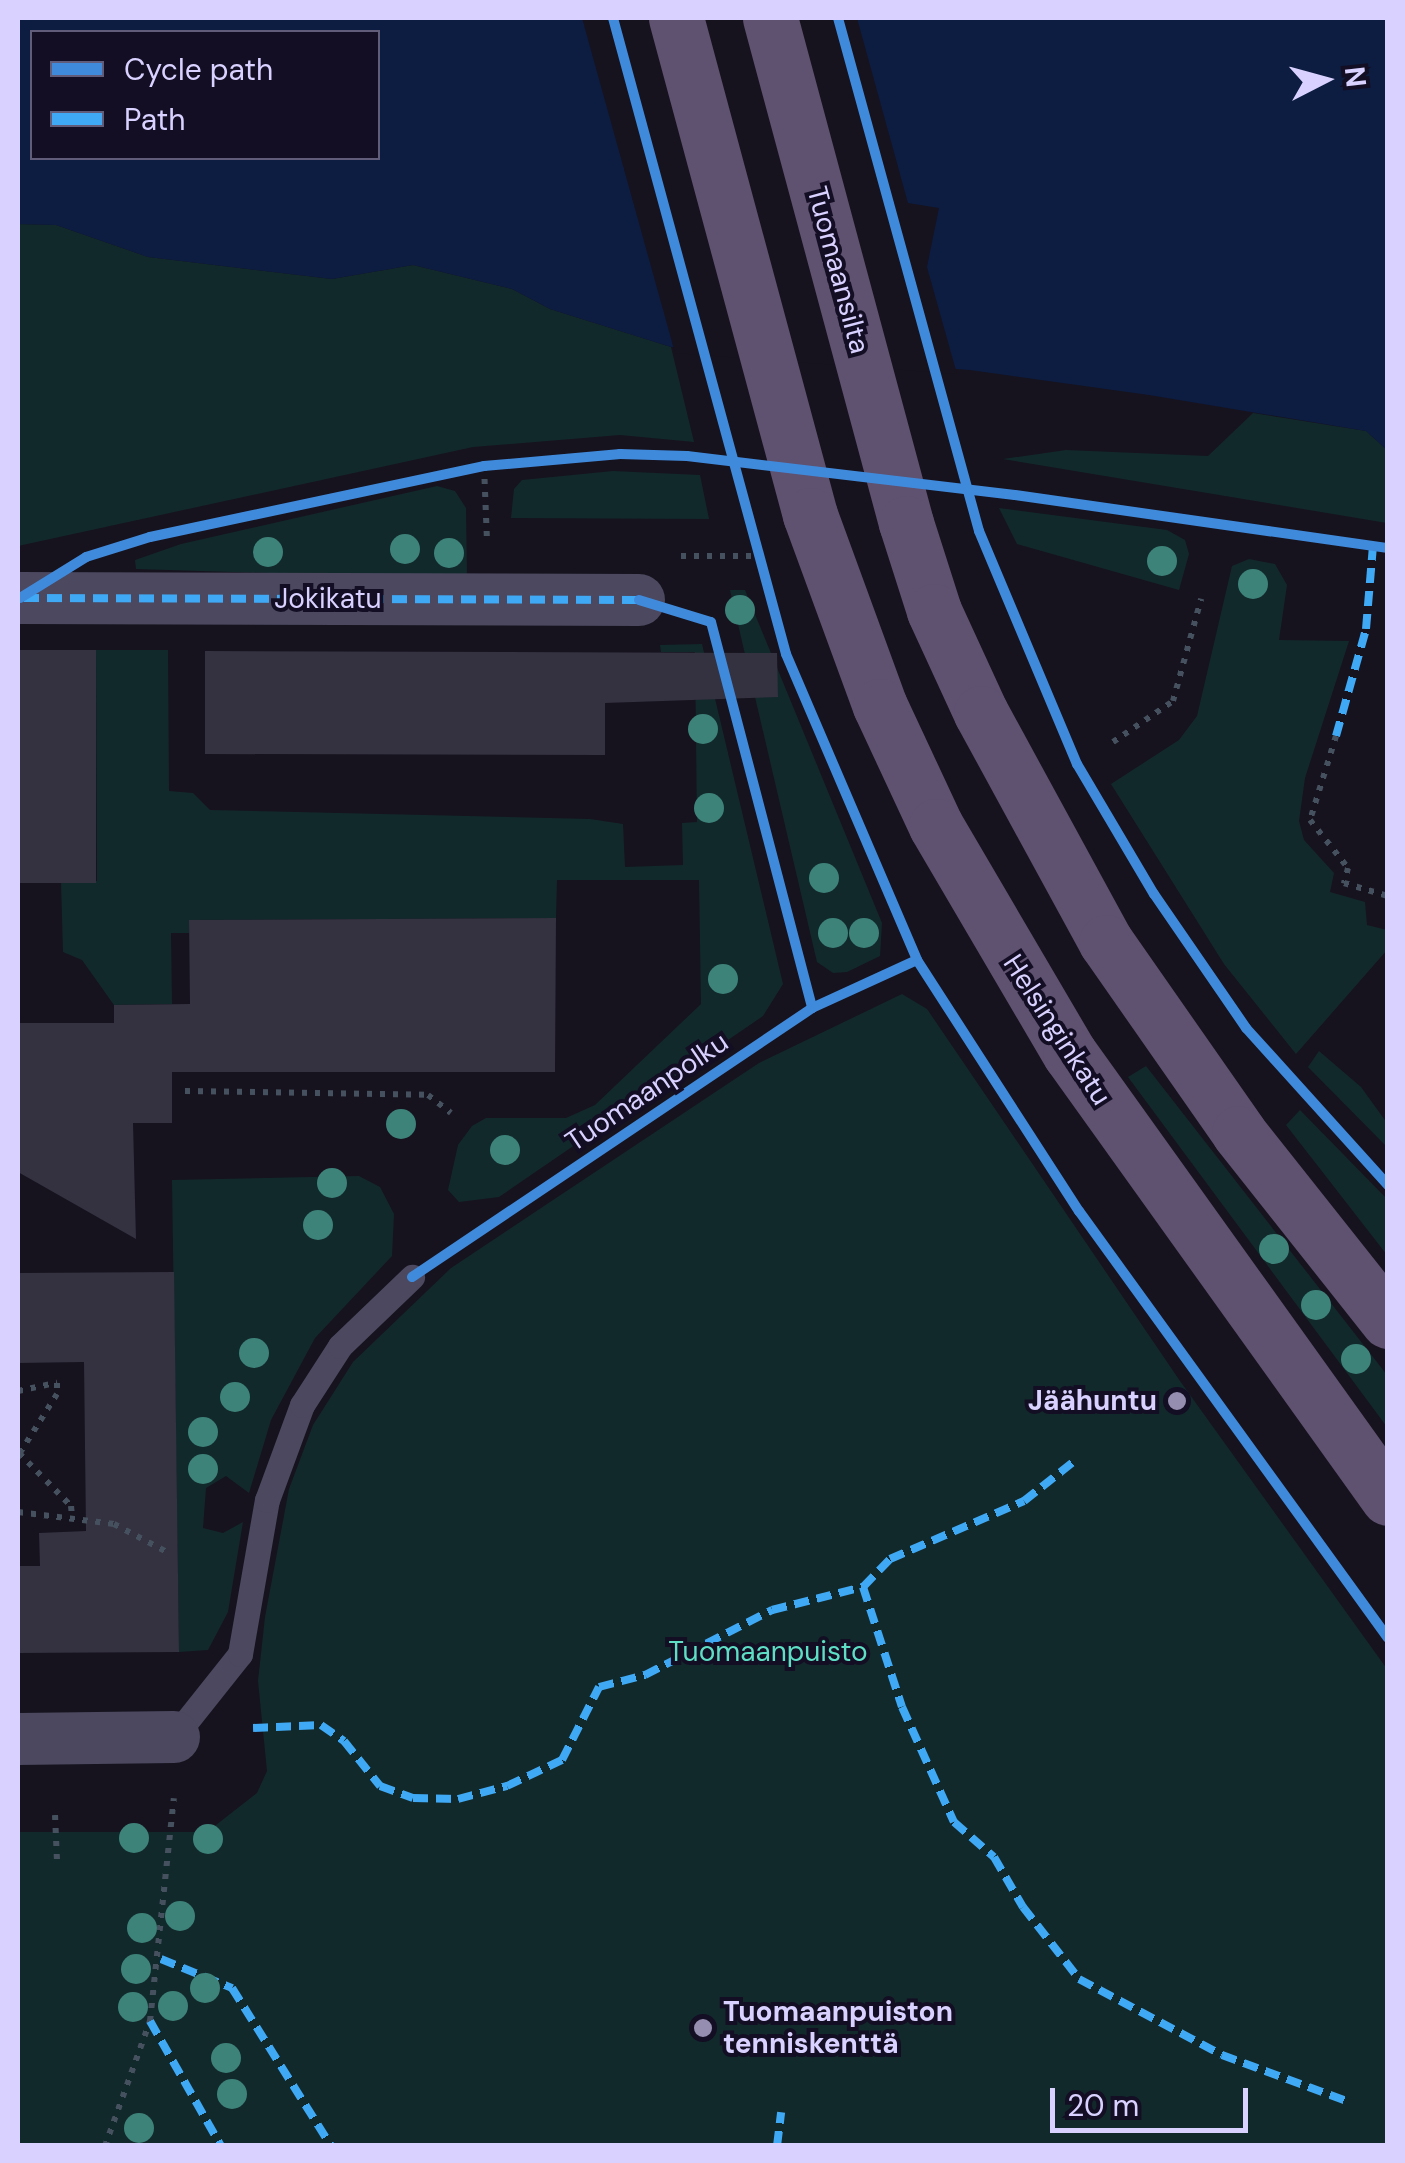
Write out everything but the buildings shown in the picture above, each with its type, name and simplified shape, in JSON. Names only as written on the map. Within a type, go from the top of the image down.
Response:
[{"type":"main road","name":"Helsinginkatu","points":[[676,18],[810,515],[880,706],[994,932],[1139,1156],[1388,1498]]},
{"type":"main road","name":"Tuomaansilta","points":[[770,18],[906,524],[934,611],[980,712],[1106,942],[1238,1133],[1388,1321]]},
{"type":"street","name":"Jokikatu","points":[[18,598],[638,600]]},
{"type":"street","points":[[18,1739],[174,1737]]},
{"type":"lane","points":[[174,1737],[240,1654],[267,1500],[302,1405],[340,1346],[412,1277]]},
{"type":"path","points":[[465,470],[503,464]]},
{"type":"path","points":[[484,466],[486,522]]},
{"type":"path","points":[[750,540],[760,572]]},
{"type":"path","points":[[677,556],[755,556]]},
{"type":"path","points":[[1101,750],[1173,701],[1206,583]]},
{"type":"path","points":[[1336,736],[1310,820],[1348,868],[1344,883],[1388,896]]},
{"type":"path","points":[[185,1091],[428,1095],[451,1113]]},
{"type":"path","points":[[18,1390],[58,1384],[58,1394],[18,1454],[71,1506],[72,1516]]},
{"type":"path","points":[[18,1512],[72,1516],[141,1533],[165,1551]]},
{"type":"path","points":[[104,2146],[150,2021],[161,1958],[174,1737]]},
{"type":"path","points":[[55,1815],[56,1860]]},
{"type":"green space","points":[[18,224],[56,225],[148,257],[332,279],[413,265],[512,289],[550,309],[671,347],[694,442],[620,435],[473,447],[18,546]]},
{"type":"green space","points":[[1253,413],[1366,431],[1387,450],[1387,523],[1003,459],[1066,450],[1208,456]]},
{"type":"green space","points":[[613,471],[700,475],[709,519],[511,518],[514,489],[522,480]]},
{"type":"green space","points":[[437,486],[455,491],[466,508],[467,579],[136,569],[135,560],[181,544]]},
{"type":"green space","points":[[999,508],[1167,530],[1185,540],[1189,554],[1179,590],[1017,544]]},
{"type":"green space","points":[[1249,559],[1275,564],[1287,585],[1279,640],[1349,641],[1305,778],[1299,821],[1304,840],[1334,873],[1330,892],[1365,902],[1367,925],[1387,930],[1387,950],[1296,1054],[1224,964],[1111,784],[1179,740],[1197,716],[1232,566]]},
{"type":"green space","points":[[730,590],[745,590],[882,923],[880,956],[847,972],[833,973],[817,962]]},
{"type":"green space","points":[[702,644],[783,984],[763,1016],[499,1197],[459,1202],[448,1190],[458,1145],[472,1126],[486,1118],[566,1118],[595,1105],[701,1004],[699,880],[557,880],[556,918],[190,920],[189,933],[171,933],[172,1004],[114,1005],[82,960],[63,952],[61,882],[97,881],[96,650],[168,650],[169,791],[193,793],[210,810],[590,819],[623,824],[625,867],[683,865],[682,823],[697,822],[695,652],[661,652],[660,645]]},
{"type":"green space","name":"Tuomaanpuisto","points":[[902,994],[927,1009],[1180,1381],[1387,1669],[1387,2145],[18,2145],[18,1832],[207,1832],[257,1793],[267,1771],[258,1681],[265,1617],[289,1489],[313,1425],[353,1362],[451,1268],[759,1063]]},
{"type":"green space","points":[[1319,1051],[1361,1087],[1387,1123],[1387,1147],[1308,1067]]},
{"type":"green space","points":[[1146,1066],[1387,1375],[1387,1427],[1128,1077]]},
{"type":"green space","points":[[1300,1110],[1387,1199],[1387,1255],[1286,1125]]},
{"type":"green space","points":[[359,1176],[380,1187],[394,1214],[392,1256],[315,1338],[271,1420],[249,1493],[226,1476],[206,1488],[203,1528],[223,1533],[243,1522],[228,1612],[208,1650],[179,1652],[172,1180]]},
{"type":"water","points":[[18,18],[1387,18],[1387,450],[1366,431],[1149,395],[970,370],[671,347],[550,309],[512,289],[413,265],[332,279],[148,257],[56,225],[18,224]]},
{"type":"pier","points":[[582,18],[857,18],[908,203],[939,208],[927,267],[957,374],[675,353]]},
{"type":"marked path","points":[[1336,736],[1366,629],[1373,545]]},
{"type":"marked path","points":[[24,598],[639,600]]},
{"type":"marked path","points":[[253,1728],[321,1725],[344,1741],[380,1786],[413,1798],[458,1799],[507,1786],[562,1760],[599,1687],[645,1675],[772,1610],[863,1587],[890,1559],[1024,1501],[1073,1462]]},
{"type":"marked path","points":[[863,1587],[902,1707],[954,1822],[994,1857],[1023,1907],[1079,1979],[1222,2055],[1349,2102]]},
{"type":"marked path","points":[[161,1959],[232,1988],[331,2146]]},
{"type":"marked path","points":[[150,2021],[221,2146]]},
{"type":"marked path","points":[[777,2146],[781,2112]]},
{"type":"cycle path","points":[[613,18],[786,654],[917,960],[1079,1211],[1388,1638]]},
{"type":"cycle path","points":[[838,18],[979,531],[1077,764],[1154,894],[1246,1028],[1388,1185]]},
{"type":"cycle path","points":[[20,598],[86,557],[150,537],[484,466],[620,454],[687,456],[1015,495],[1388,548]]},
{"type":"cycle path","points":[[639,600],[711,622],[812,1008]]},
{"type":"cycle path","name":"Tuomaanpolku","points":[[412,1277],[812,1008],[917,960]]},
{"type":"place","name":"Jäähuntu","points":[[1177,1401]]},
{"type":"place","name":"Tuomaanpuiston tenniskenttä","points":[[703,2028]]}]
